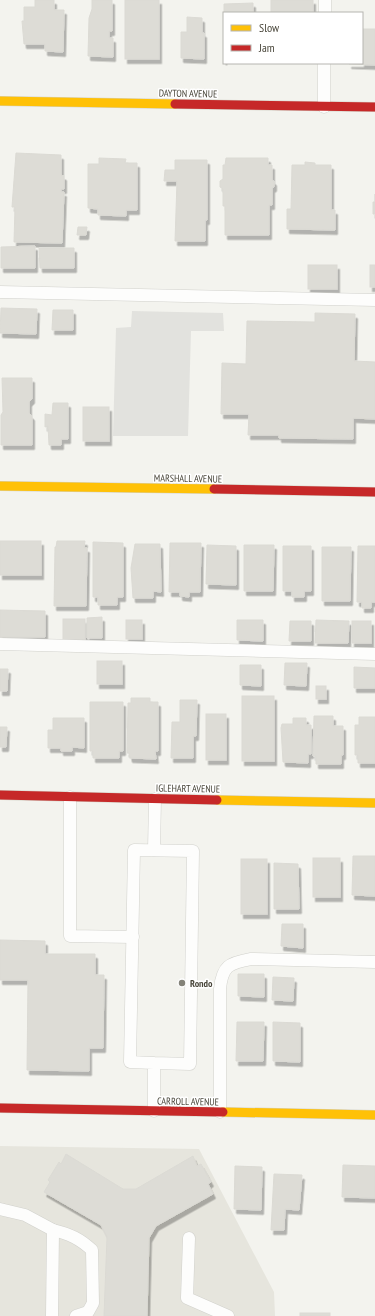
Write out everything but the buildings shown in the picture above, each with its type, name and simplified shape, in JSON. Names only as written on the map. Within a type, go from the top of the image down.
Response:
[{"type":"street","name":"DAYTON AVENUE","points":[[0,101],[375,107]]},
{"type":"street","name":"MARSHALL AVENUE","points":[[0,486],[375,492]]},
{"type":"street","name":"IGLEHART AVENUE","points":[[0,795],[375,803]]},
{"type":"street","name":"CARROLL AVENUE","points":[[0,1108],[375,1115]]},
{"type":"lane","points":[[325,0],[325,12]]},
{"type":"lane","points":[[324,64],[324,107]]},
{"type":"lane","points":[[0,292],[375,300]]},
{"type":"lane","points":[[0,644],[375,654]]},
{"type":"lane","points":[[70,797],[70,936],[132,937]]},
{"type":"lane","points":[[154,850],[155,799]]},
{"type":"lane","points":[[134,850],[193,851],[190,1064],[130,1062],[132,937],[134,850]]},
{"type":"lane","points":[[220,1112],[220,989],[223,971],[235,962],[251,959],[375,962]]},
{"type":"lane","points":[[154,1063],[154,1111]]},
{"type":"lane","points":[[0,1209],[26,1215],[53,1230],[71,1234],[84,1242],[92,1250],[93,1303],[88,1312],[76,1316]]},
{"type":"lane","points":[[52,1316],[53,1230]]},
{"type":"lane","points":[[189,1238],[187,1298],[228,1316]]},
{"type":"shaded area","points":[[132,311],[223,313],[224,331],[191,331],[188,436],[113,436],[116,328],[131,327]]},
{"type":"shaded area","points":[[0,1146],[199,1149],[274,1292],[275,1316],[0,1316]]},
{"type":"traffic: slow","points":[[0,101],[175,104]]},
{"type":"traffic: slow","points":[[0,486],[214,489]]},
{"type":"traffic: slow","points":[[217,800],[375,803]]},
{"type":"traffic: slow","points":[[223,1112],[375,1115]]},
{"type":"traffic: jam","points":[[175,104],[375,107]]},
{"type":"traffic: jam","points":[[214,489],[375,492]]},
{"type":"traffic: jam","points":[[0,795],[217,800]]},
{"type":"traffic: jam","points":[[0,1108],[223,1112]]},
{"type":"place","name":"Rondo","points":[[182,983]]}]
